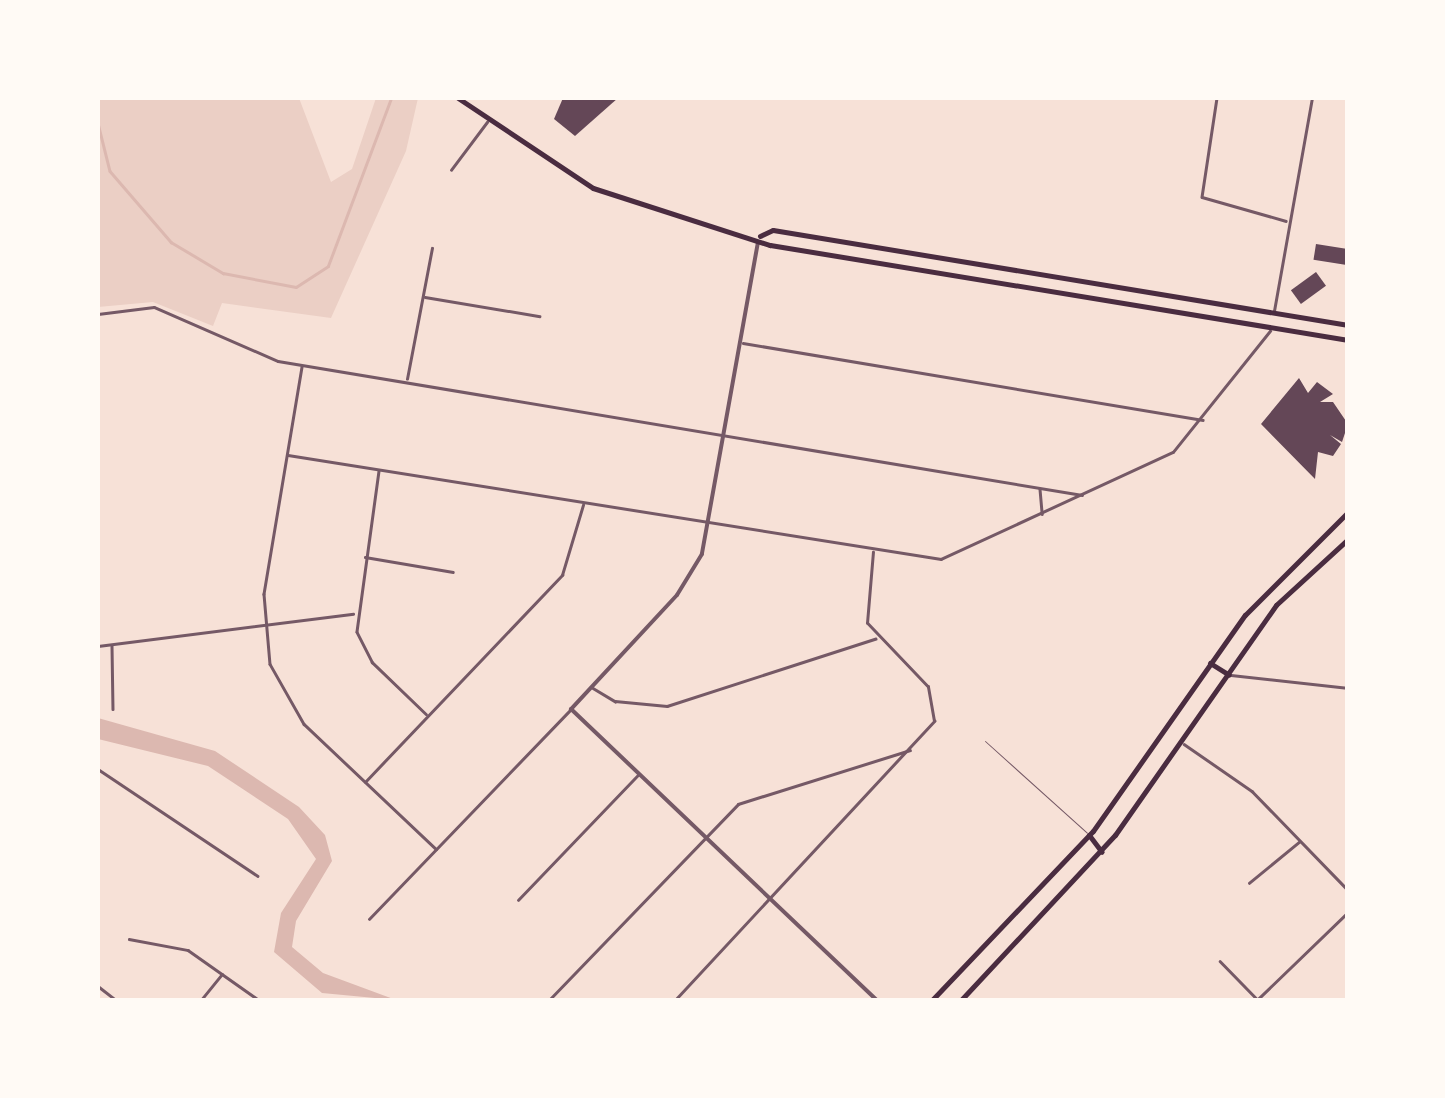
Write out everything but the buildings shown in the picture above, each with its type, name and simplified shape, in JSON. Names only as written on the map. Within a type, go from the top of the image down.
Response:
[{"type":"main road","points":[[458,98],[487,122],[615,198],[866,261],[1348,340]]},
{"type":"main road","points":[[759,237],[773,230],[1348,326]]},
{"type":"main road","points":[[866,261],[868,246]]},
{"type":"main road","points":[[1272,327],[1274,312]]},
{"type":"main road","points":[[932,1000],[1089,835],[1210,663],[1292,562],[1348,512]]},
{"type":"main road","points":[[962,1000],[1102,852],[1184,744],[1276,605],[1348,539]]},
{"type":"main road","points":[[1210,663],[1230,675]]},
{"type":"main road","points":[[1089,835],[1102,852]]},
{"type":"street","points":[[1217,98],[1202,197],[1288,221]]},
{"type":"street","points":[[1274,312],[1312,98]]},
{"type":"street","points":[[451,170],[487,122]]},
{"type":"street","points":[[369,918],[572,709],[684,586],[710,524],[759,237]]},
{"type":"street","points":[[406,382],[432,248]]},
{"type":"street","points":[[423,297],[538,316]]},
{"type":"street","points":[[98,314],[154,308],[302,366],[726,432],[1083,495]]},
{"type":"street","points":[[288,455],[941,559],[1172,452],[1203,420],[1272,327]]},
{"type":"street","points":[[741,343],[1203,420]]},
{"type":"street","points":[[302,366],[263,624],[287,702],[436,849]]},
{"type":"street","points":[[379,470],[355,614],[372,662],[428,715]]},
{"type":"street","points":[[1040,487],[1042,514]]},
{"type":"street","points":[[365,782],[562,575],[583,503]]},
{"type":"street","points":[[674,1000],[934,722],[934,698],[876,638],[864,609],[874,551]]},
{"type":"street","points":[[364,557],[454,572]]},
{"type":"street","points":[[98,646],[355,614]]},
{"type":"street","points":[[592,687],[615,701],[667,706],[876,638]]},
{"type":"street","points":[[112,644],[113,709]]},
{"type":"street","points":[[1230,675],[1348,688]]},
{"type":"street","points":[[572,709],[877,1000]]},
{"type":"street","points":[[1184,744],[1242,782],[1348,890]]},
{"type":"street","points":[[548,1000],[705,836],[751,797],[911,750]]},
{"type":"street","points":[[98,769],[258,876]]},
{"type":"street","points":[[518,900],[639,774]]},
{"type":"street","points":[[1249,882],[1300,840]]},
{"type":"street","points":[[1220,960],[1257,1000],[1348,912]]},
{"type":"street","points":[[129,939],[176,945],[223,972],[259,1000]]},
{"type":"street","points":[[201,1000],[223,972]]},
{"type":"street","points":[[98,986],[116,1000]]},
{"type":"street","points":[[1103,1000],[1128,1000]]},
{"type":"lane","points":[[985,741],[1089,835]]},
{"type":"shaded area","points":[[98,98],[299,98],[331,182],[352,169],[376,98],[418,98],[406,151],[331,318],[222,303],[213,326],[153,302],[98,307]]},
{"type":"shaded area","points":[[98,718],[215,751],[299,807],[325,835],[332,861],[296,921],[292,947],[323,973],[396,1000],[322,993],[274,952],[281,913],[316,859],[288,819],[208,766],[98,739]]},
{"type":"waterway","points":[[98,123],[110,171],[171,242],[223,273],[296,287],[328,266],[391,98]]}]
